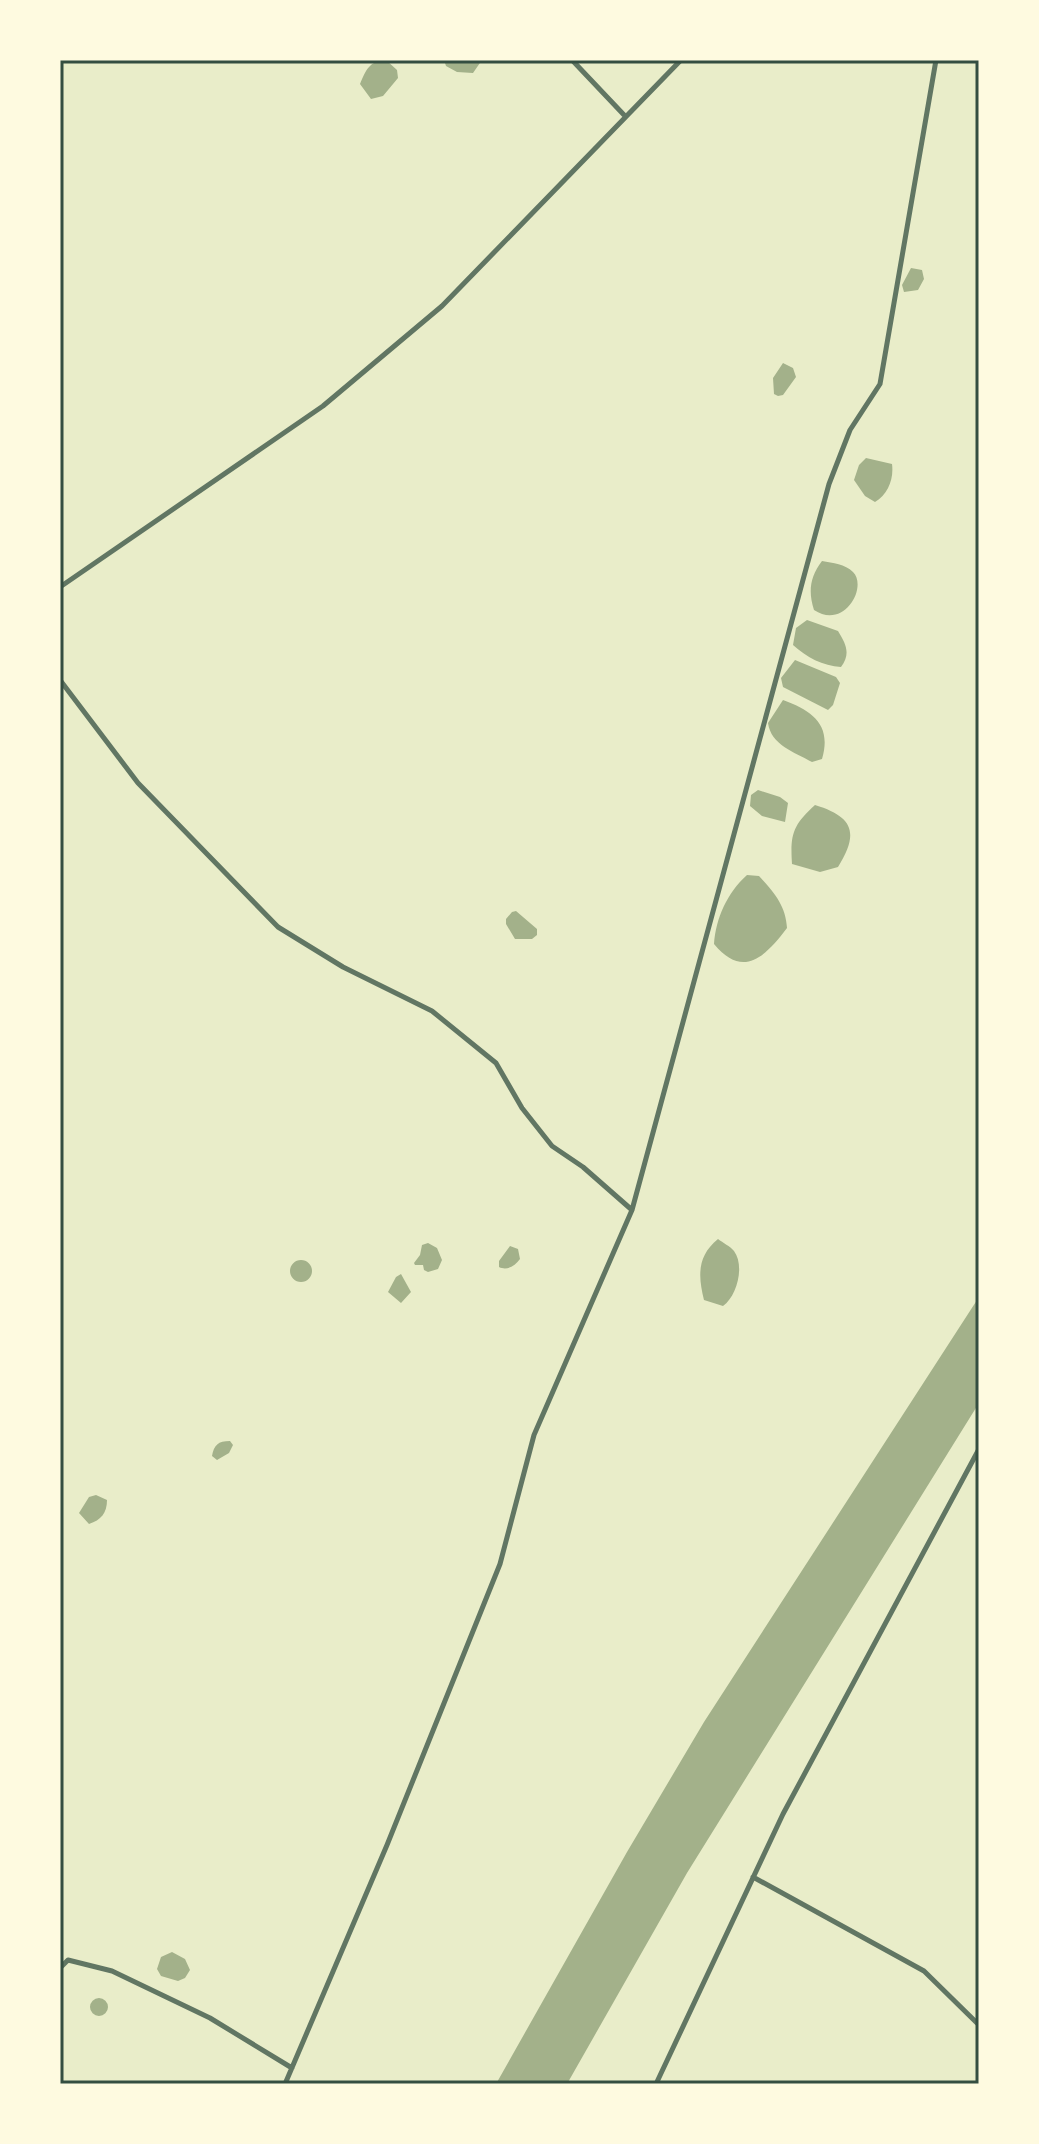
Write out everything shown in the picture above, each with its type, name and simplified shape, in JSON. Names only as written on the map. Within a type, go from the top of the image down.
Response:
[{"type":"street","points":[[572,60],[625,116]]},
{"type":"street","points":[[60,587],[323,406],[442,306],[681,60]]},
{"type":"street","points":[[285,2084],[387,1845],[500,1564],[534,1435],[632,1210],[829,484],[850,430],[880,384],[936,60]]},
{"type":"street","points":[[60,680],[138,783],[259,910],[278,927],[343,967],[432,1011],[496,1063],[522,1108],[552,1146],[583,1167],[632,1210]]},
{"type":"street","points":[[656,2084],[783,1814],[979,1449]]},
{"type":"street","points":[[753,1877],[924,1971],[979,2025]]},
{"type":"street","points":[[60,1968],[68,1960],[112,1971],[210,2018],[292,2068]]},
{"type":"shaded area","points":[[386,60],[397,70],[398,78],[383,96],[371,99],[360,84],[372,64]]},
{"type":"shaded area","points":[[444,60],[482,60],[473,73],[457,72],[446,66]]},
{"type":"shaded area","points":[[911,268],[922,270],[924,279],[918,290],[904,292],[902,285]]},
{"type":"shaded area","points":[[783,363],[793,368],[796,377],[783,395],[778,396],[774,394],[773,378]]},
{"type":"shaded area","points":[[866,458],[892,464],[889,486],[875,502],[865,496],[854,480],[859,465]]},
{"type":"shaded area","points":[[822,561],[846,567],[857,579],[855,596],[843,611],[835,615],[814,610],[812,603],[813,579]]},
{"type":"shaded area","points":[[807,620],[838,631],[846,649],[846,658],[841,667],[815,660],[793,645],[796,628]]},
{"type":"shaded area","points":[[795,660],[836,677],[840,683],[833,705],[828,710],[783,687],[781,678]]},
{"type":"shaded area","points":[[783,700],[803,709],[818,721],[824,737],[822,759],[812,762],[784,747],[770,731],[768,723]]},
{"type":"shaded area","points":[[758,790],[788,803],[785,822],[762,816],[750,806],[751,795]]},
{"type":"shaded area","points":[[815,805],[845,821],[850,836],[838,867],[820,872],[792,864],[794,831]]},
{"type":"shaded area","points":[[747,875],[759,876],[774,894],[782,906],[787,928],[762,955],[744,962],[725,955],[714,944],[724,906]]},
{"type":"shaded area","points":[[516,911],[537,929],[537,935],[532,939],[515,939],[506,924],[506,919]]},
{"type":"shaded area","points":[[718,1239],[734,1251],[739,1265],[736,1288],[723,1306],[704,1300],[701,1283],[703,1259]]},
{"type":"shaded area","points":[[428,1243],[437,1248],[442,1260],[438,1269],[428,1272],[423,1265],[414,1263],[422,1245]]},
{"type":"shaded area","points":[[510,1246],[518,1249],[520,1259],[511,1267],[499,1267],[499,1261]]},
{"type":"shaded area","points":[[301,1260],[309,1263],[312,1271],[309,1279],[301,1282],[293,1279],[290,1271],[293,1263]]},
{"type":"shaded area","points":[[401,1274],[411,1292],[401,1303],[388,1292]]},
{"type":"shaded area","points":[[979,1297],[979,1403],[687,1873],[567,2084],[496,2084],[704,1722]]},
{"type":"shaded area","points":[[230,1441],[233,1445],[229,1453],[217,1460],[212,1456],[217,1444]]},
{"type":"shaded area","points":[[96,1495],[107,1500],[106,1509],[100,1518],[89,1524],[79,1513],[89,1497]]},
{"type":"shaded area","points":[[172,1952],[185,1959],[190,1970],[185,1978],[178,1981],[161,1976],[157,1969],[161,1957]]},
{"type":"shaded area","points":[[95,1998],[103,1998],[108,2007],[106,2014],[95,2016],[90,2011],[90,2003]]}]
